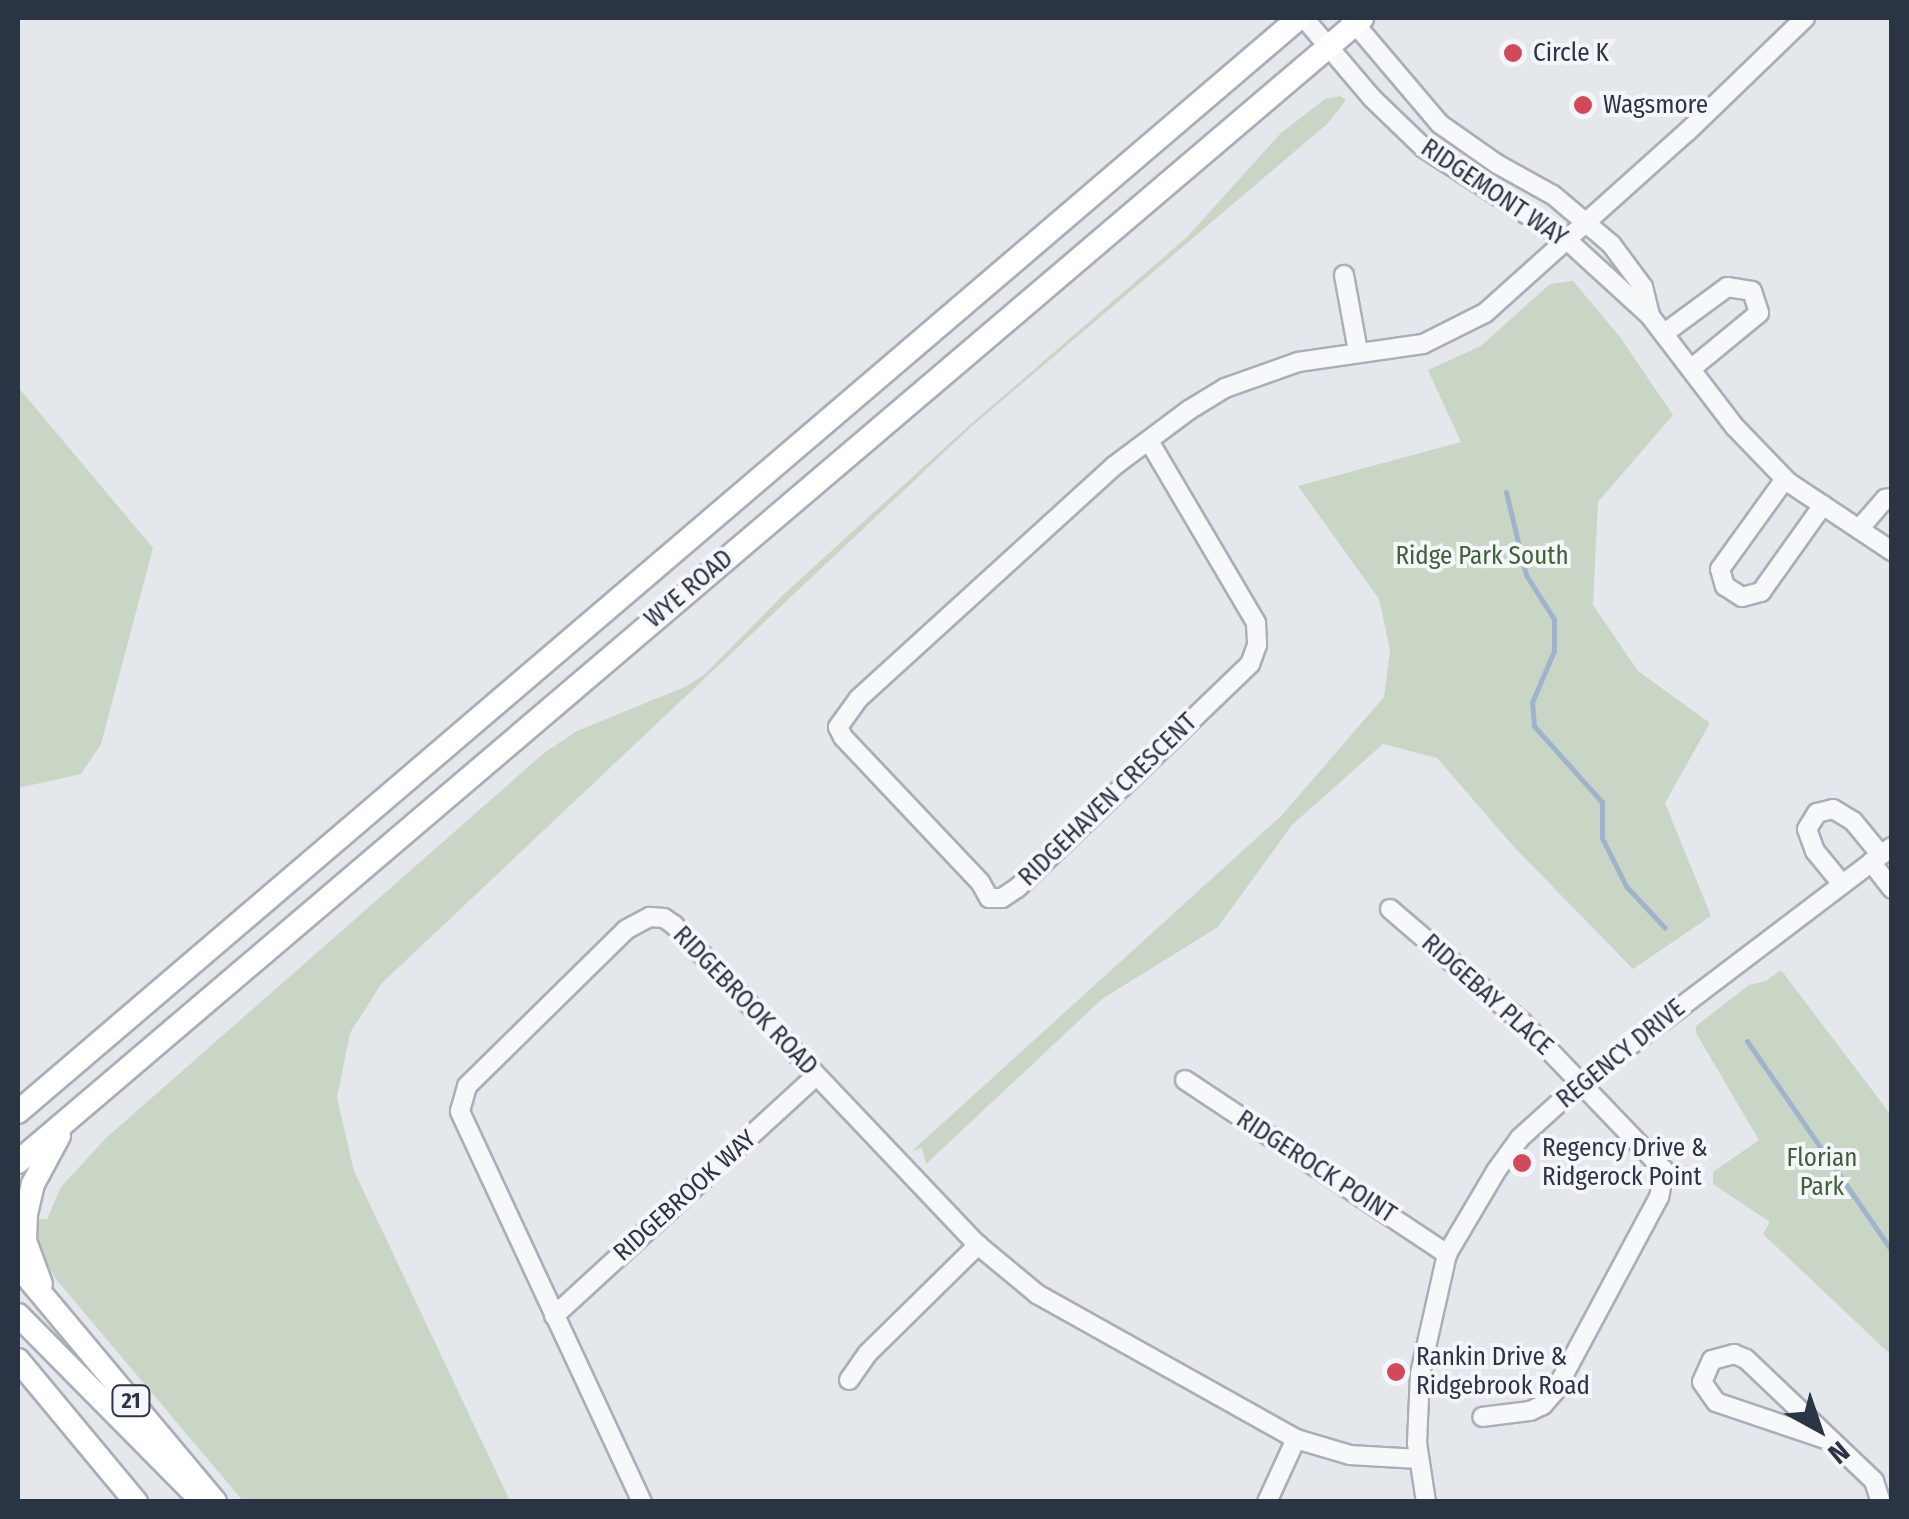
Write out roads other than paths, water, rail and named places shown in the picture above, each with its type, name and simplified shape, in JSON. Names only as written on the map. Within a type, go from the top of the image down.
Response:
[{"type":"main road","name":"WYE ROAD","points":[[18,1112],[1302,18]]},
{"type":"main road","name":"WYE ROAD","points":[[18,1162],[1355,20]]},
{"type":"main road","points":[[18,1098],[56,1080]]},
{"type":"main road","points":[[47,1301],[25,1241],[26,1214],[43,1162],[72,1116]]},
{"type":"main road","name":"21","points":[[18,1266],[216,1502]]},
{"type":"main road","points":[[18,1315],[178,1481],[204,1502]]},
{"type":"main road","name":"21","points":[[18,1360],[136,1502]]},
{"type":"street","name":"RIDGEMONT WAY","points":[[1302,18],[1372,98],[1424,148],[1568,240],[1650,316],[1735,426],[1786,479],[1892,551]]},
{"type":"street","name":"RIDGEHAVEN CRESCENT","points":[[1148,441],[1256,623],[1258,645],[1250,664],[1017,888],[1002,898],[989,898],[980,882],[838,727],[858,699],[1114,466],[1148,441],[1225,388],[1298,362],[1423,344],[1468,324],[1504,298],[1568,240],[1805,18]]},
{"type":"street","name":"RIDGEMONT WAY","points":[[1355,20],[1440,124],[1497,164],[1553,195],[1587,222],[1644,287],[1650,316]]},
{"type":"street","points":[[1344,275],[1358,351]]},
{"type":"street","points":[[1666,332],[1727,287],[1752,291],[1759,313],[1692,368]]},
{"type":"street","points":[[1786,479],[1720,569],[1725,586],[1742,598],[1761,592],[1823,505]]},
{"type":"street","points":[[1859,530],[1886,499],[1892,498]]},
{"type":"street","points":[[1842,884],[1811,840],[1807,829],[1816,813],[1833,809],[1853,821],[1881,855],[1892,888]]},
{"type":"street","name":"REGENCY DRIVE","points":[[1426,1502],[1419,1459],[1420,1374],[1447,1254],[1520,1138],[1582,1082],[1881,855]]},
{"type":"street","name":"RIDGEBAY PLACE","points":[[1390,909],[1522,1022],[1664,1170],[1659,1197],[1555,1392],[1544,1405],[1530,1410],[1482,1418]]},
{"type":"street","name":"RIDGEBROOK ROAD","points":[[642,1502],[469,1138],[461,1101],[467,1086],[627,929],[650,918],[664,918],[674,925],[978,1245],[1037,1294],[1296,1440],[1350,1456],[1419,1459]]},
{"type":"street","name":"RIDGEBROOK WAY","points":[[554,1316],[816,1076]]},
{"type":"street","name":"RIDGEROCK POINT","points":[[1185,1080],[1447,1254]]},
{"type":"street","points":[[849,1380],[868,1354],[978,1245]]},
{"type":"street","points":[[1830,1441],[1716,1402],[1702,1382],[1712,1360],[1734,1354],[1746,1359],[1874,1482],[1881,1502]]},
{"type":"street","points":[[1267,1502],[1296,1440]]},
{"type":"waterway","points":[[1506,492],[1526,575],[1554,619],[1554,651],[1532,702],[1534,726],[1602,802],[1602,838],[1626,886],[1665,928]]},
{"type":"waterway","points":[[1747,1041],[1892,1251]]},
{"type":"place","name":"Circle K","points":[[1513,53]]},
{"type":"place","name":"Wagsmore","points":[[1583,105]]},
{"type":"place","name":"Regency Drive & Ridgerock Point","points":[[1522,1163]]},
{"type":"place","name":"Rankin Drive & Ridgebrook Road","points":[[1396,1372]]},
{"type":"park label","name":"Ridge Park South","points":[[1482,556]]},
{"type":"park label","name":"Florian Park","points":[[1822,1174]]}]
